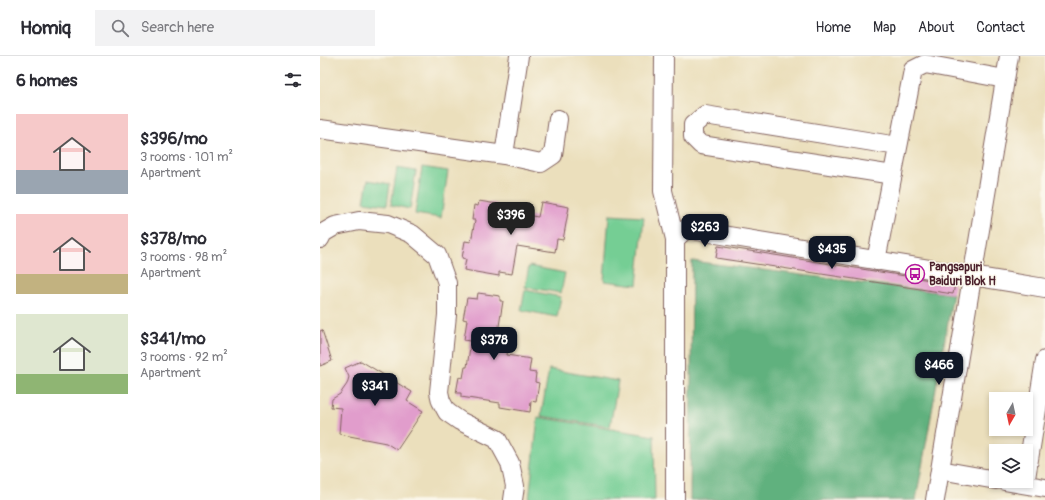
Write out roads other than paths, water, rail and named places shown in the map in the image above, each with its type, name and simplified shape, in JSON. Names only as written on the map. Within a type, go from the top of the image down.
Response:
[{"type":"street","points":[[504,155],[520,56]]},
{"type":"street","points":[[664,56],[663,191],[675,240],[675,500]]},
{"type":"street","points":[[935,500],[1009,56]]},
{"type":"street","points":[[876,261],[913,70],[925,64],[1005,79]]},
{"type":"street","points":[[892,175],[701,145],[693,137],[693,125],[705,115],[898,146]]},
{"type":"street","points":[[320,129],[504,155],[541,162],[553,155],[558,119]]},
{"type":"street","points":[[320,239],[324,233],[335,226],[359,221],[388,224],[412,234],[436,255],[448,283],[447,315],[439,392],[441,401],[447,412],[460,421],[497,440],[510,463],[515,486],[513,500]]},
{"type":"street","points":[[675,240],[686,230],[1045,288]]},
{"type":"street","points":[[1033,447],[1041,408],[1045,360]]},
{"type":"street","points":[[940,470],[989,479]]},
{"type":"street","points":[[1033,487],[1045,488]]},
{"type":"place","name":"Pangsapuri Baiduri Blok H","points":[[915,274]]}]
